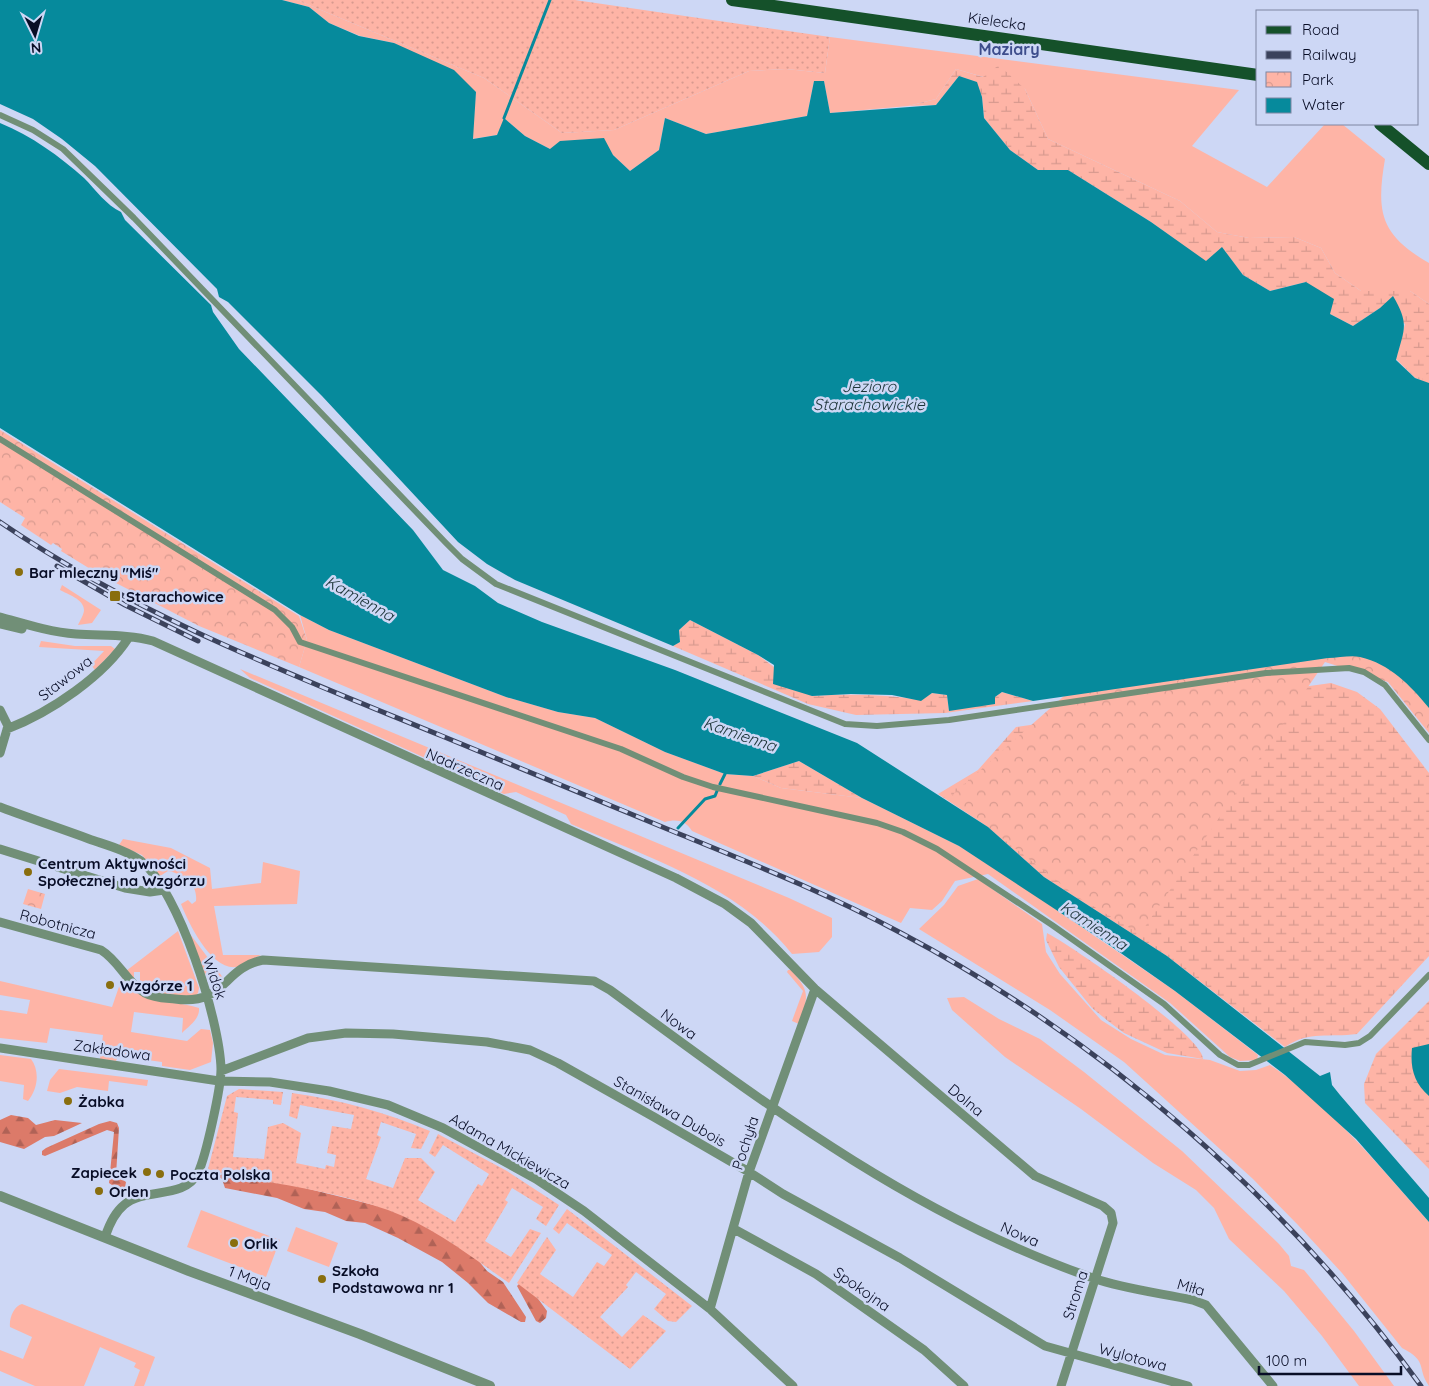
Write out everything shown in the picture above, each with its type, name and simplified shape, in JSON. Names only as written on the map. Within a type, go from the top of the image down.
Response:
[{"type":"main road","name":"Kielecka","points":[[732,0],[1256,75]]},
{"type":"main road","points":[[1381,125],[1429,164]]},
{"type":"street","points":[[0,115],[33,130],[64,149],[149,233],[446,544],[462,559],[496,584],[845,724],[877,726],[949,720],[1266,674],[1330,667],[1348,668],[1364,672],[1384,684],[1429,740]]},
{"type":"street","points":[[0,439],[275,610],[292,627],[300,642],[621,749],[683,777],[713,787],[748,797],[831,811],[903,832],[960,862],[1052,924],[1164,1004],[1220,1055],[1238,1064],[1249,1065],[1306,1042],[1330,1045],[1359,1043],[1370,1036],[1429,975]]},
{"type":"street","name":"Nadrzeczna","points":[[0,616],[36,627],[75,634]]},
{"type":"street","name":"Nadrzeczna","points":[[0,624],[41,634],[129,637],[153,641],[700,890],[751,923],[815,988]]},
{"type":"street","name":"Stawowa","points":[[8,729],[52,708],[121,650],[129,637]]},
{"type":"street","points":[[0,710],[5,716],[8,729],[0,753]]},
{"type":"street","name":"Widok","points":[[0,807],[130,855],[146,866],[164,890],[176,912],[209,997],[219,1044],[221,1071],[219,1081]]},
{"type":"street","points":[[0,848],[124,888],[150,892],[164,890]]},
{"type":"street","name":"Robotnicza","points":[[0,922],[101,950],[110,956],[136,986],[153,996],[190,1001],[209,997]]},
{"type":"street","name":"Nowa","points":[[209,997],[243,968],[263,960],[588,980],[610,990],[816,1139],[890,1184],[971,1227],[1095,1279]]},
{"type":"street","name":"Pochyła","points":[[710,1309],[750,1172],[771,1108],[815,988]]},
{"type":"street","name":"Dolna","points":[[815,988],[1034,1176],[1103,1206],[1111,1213]]},
{"type":"street","name":"Stanisława Dubois","points":[[221,1071],[298,1042],[333,1034],[393,1034],[487,1042],[536,1053],[558,1063],[750,1172],[783,1194],[900,1258],[1045,1346],[1070,1354]]},
{"type":"street","name":"Zakładowa","points":[[0,1048],[219,1081]]},
{"type":"street","points":[[105,1237],[115,1214],[128,1202],[180,1188],[194,1179],[200,1166],[219,1081]]},
{"type":"street","name":"Adama Mickiewicza","points":[[219,1081],[270,1082],[358,1097],[388,1105],[443,1128],[530,1176],[584,1211],[710,1309],[793,1386]]},
{"type":"street","name":"1 Maja","points":[[0,1196],[189,1271],[360,1334],[490,1386]]},
{"type":"street","name":"Stroma","points":[[1061,1386],[1113,1223],[1111,1213]]},
{"type":"street","name":"Spokojna","points":[[734,1229],[816,1274],[837,1288],[924,1350],[964,1386]]},
{"type":"street","name":"Miła","points":[[1095,1279],[1193,1300],[1206,1305],[1273,1386]]},
{"type":"street","name":"Wylotowa","points":[[1070,1354],[1188,1386]]},
{"type":"green space","points":[[282,0],[297,0],[484,78],[562,133],[614,130],[749,71],[786,69],[825,73],[830,37],[1239,90],[1192,146],[1267,187],[1324,125],[1343,125],[1385,159],[1381,194],[1385,220],[1391,232],[1400,242],[1429,263],[1429,304],[1410,291],[1361,291],[1335,273],[1321,248],[1294,237],[1249,238],[1217,232],[1180,201],[1048,139],[1025,89],[956,69],[936,99],[908,106],[830,113],[824,81],[814,81],[807,116],[706,134],[665,118],[659,150],[630,171],[613,155],[550,149],[525,136],[505,119],[497,135],[472,139],[476,92],[394,43],[360,36],[329,23],[309,7]]},
{"type":"green space","points":[[297,0],[575,0],[830,37],[825,73],[786,69],[749,71],[614,130],[562,133],[484,78]]},
{"type":"green space","points":[[999,65],[1025,89],[1048,139],[1180,201],[1217,232],[1249,238],[1294,237],[1321,248],[1335,273],[1361,291],[1410,291],[1429,304],[1429,383],[1415,378],[1396,359],[1405,324],[1380,308],[1353,326],[1330,314],[1306,282],[1270,291],[1243,275],[1222,248],[1206,262],[1151,222],[1068,170],[1038,170],[1010,150],[984,118],[982,97],[976,82],[959,76],[936,105],[908,106],[936,99],[956,69],[983,77]]},
{"type":"green space","points":[[1429,373],[1429,733],[1388,682],[1325,662],[1140,934],[1076,896],[950,797]]},
{"type":"green space","points":[[0,430],[299,616],[307,640],[299,667],[199,626],[116,583],[117,581],[107,575],[105,578],[61,551],[62,549],[53,543],[51,545],[21,525],[25,518],[0,502]]},
{"type":"green space","points":[[62,585],[101,610],[92,623],[78,625],[84,610],[83,606],[71,595],[60,590]]},
{"type":"green space","points":[[300,615],[329,630],[506,697],[558,712],[595,718],[665,752],[725,774],[753,776],[781,788],[862,798],[959,846],[1023,887],[1175,991],[1258,1055],[1257,1060],[1240,1061],[1230,1057],[1170,1003],[988,874],[955,881],[942,901],[932,910],[910,908],[901,923],[692,831],[683,823],[677,821],[665,822],[299,667],[307,640]]},
{"type":"green space","points":[[690,620],[758,655],[812,696],[866,695],[920,700],[932,693],[947,695],[949,711],[995,697],[1002,692],[1033,701],[945,713],[856,715],[808,704],[673,646],[680,642],[679,630]]},
{"type":"green space","points":[[41,641],[75,646],[111,646],[115,649],[95,670],[91,665],[104,651],[39,647]]},
{"type":"green space","points":[[240,669],[789,898],[832,918],[832,937],[819,952],[792,954],[770,930],[745,909],[690,876],[571,824],[566,815],[516,792],[504,794],[250,678]]},
{"type":"green space","points":[[1331,683],[1357,692],[1380,709],[1429,773],[1429,956],[1357,1034],[1311,1036],[1285,1047],[1167,956],[1044,877],[988,827],[938,794],[978,770],[1016,727]]},
{"type":"green space","points":[[799,761],[862,798],[781,788],[753,776]]},
{"type":"green space","points":[[123,839],[171,848],[210,868],[212,889],[261,883],[263,862],[300,871],[297,904],[214,906],[223,955],[261,955],[236,967],[227,966],[210,954],[202,944],[195,934],[181,904],[188,900],[192,904],[196,901],[195,889],[192,884],[174,872],[168,871],[160,876],[142,855],[119,845]]},
{"type":"green space","points":[[978,879],[1042,924],[1046,952],[1060,974],[1101,1020],[1131,1039],[1165,1055],[1210,1060],[1240,1071],[1256,1070],[1270,1065],[1291,1080],[1331,1115],[1386,1173],[1429,1222],[1429,1386],[1416,1357],[1402,1348],[1342,1273],[1298,1225],[1253,1179],[1124,1062],[1050,1010],[919,929],[944,905],[958,886]]},
{"type":"green space","points":[[28,889],[45,894],[41,909],[23,904]]},
{"type":"green space","points":[[187,930],[224,979],[213,982],[204,973]]},
{"type":"green space","points":[[178,931],[199,988],[194,998],[152,993],[140,986],[140,972],[134,972],[134,980],[126,971]]},
{"type":"green space","points":[[1047,933],[1082,955],[1160,1012],[1182,1031],[1197,1048],[1203,1059],[1167,1053],[1124,1033],[1108,1021],[1092,1008],[1059,967],[1046,940]]},
{"type":"green space","points":[[791,970],[805,990],[806,1001],[799,1024],[792,1021],[803,991],[787,972]]},
{"type":"green space","points":[[122,978],[140,994],[148,998],[199,1008],[196,1019],[182,1033],[183,1018],[134,1012],[131,1032],[187,1041],[201,1029],[210,1030],[213,1043],[211,1062],[190,1070],[162,1066],[162,1062],[118,1056],[116,1061],[100,1059],[103,1035],[50,1028],[47,1043],[0,1038],[0,1010],[27,1014],[30,1000],[0,995],[0,981],[112,1007]]},
{"type":"green space","points":[[964,997],[999,1019],[1040,1039],[1182,1151],[1279,1244],[1289,1256],[1291,1266],[1304,1270],[1354,1331],[1394,1386],[1359,1386],[1322,1336],[1284,1291],[1229,1239],[1214,1208],[1196,1190],[1153,1163],[1081,1109],[1005,1057],[952,1010],[947,998]]},
{"type":"green space","points":[[1429,1001],[1429,1169],[1365,1103],[1364,1084],[1376,1054]]},
{"type":"green space","points":[[0,1055],[31,1059],[36,1069],[37,1080],[34,1091],[28,1101],[23,1099],[24,1085],[0,1081]]},
{"type":"green space","points":[[59,1069],[148,1080],[147,1086],[109,1081],[108,1091],[77,1087],[60,1093],[47,1091],[50,1080]]},
{"type":"green space","points":[[239,1089],[283,1092],[281,1105],[273,1104],[273,1100],[236,1097],[234,1112],[238,1113],[233,1157],[264,1159],[268,1127],[283,1123],[301,1133],[296,1163],[325,1169],[326,1165],[334,1167],[336,1155],[327,1153],[332,1126],[351,1129],[354,1115],[300,1105],[297,1119],[289,1116],[292,1093],[362,1108],[430,1131],[421,1149],[411,1148],[416,1134],[381,1122],[377,1135],[381,1137],[366,1179],[393,1188],[405,1158],[421,1158],[435,1172],[418,1200],[455,1222],[478,1184],[482,1186],[489,1174],[443,1145],[435,1157],[429,1153],[438,1134],[507,1171],[559,1205],[546,1226],[536,1219],[543,1207],[512,1188],[505,1200],[508,1202],[485,1241],[511,1257],[530,1229],[541,1233],[509,1283],[435,1233],[388,1210],[327,1193],[223,1174],[208,1169],[227,1096]]},
{"type":"green space","points":[[11,1115],[28,1118],[36,1125],[55,1120],[82,1123],[54,1136],[45,1137],[24,1149],[0,1142],[0,1120]]},
{"type":"green space","points":[[110,1121],[117,1123],[119,1128],[116,1175],[126,1182],[124,1193],[109,1183],[114,1132],[107,1130],[45,1156],[42,1155],[42,1151],[46,1148],[99,1124]]},
{"type":"green space","points":[[228,1172],[293,1185],[402,1212],[473,1254],[487,1271],[503,1282],[526,1317],[525,1322],[521,1322],[488,1303],[468,1283],[442,1262],[398,1238],[365,1223],[346,1221],[325,1212],[304,1209],[277,1198],[225,1188],[222,1179],[218,1176]]},
{"type":"green space","points":[[567,1209],[692,1306],[676,1322],[668,1321],[654,1309],[666,1294],[636,1272],[626,1285],[628,1287],[600,1317],[622,1337],[643,1315],[666,1331],[630,1369],[517,1283],[547,1237],[556,1250],[540,1274],[573,1297],[597,1262],[604,1266],[612,1255],[567,1223],[559,1234],[553,1229]]},
{"type":"green space","name":"Orlik","points":[[201,1210],[280,1240],[266,1277],[187,1247]]},
{"type":"green space","points":[[296,1227],[338,1243],[329,1267],[287,1251]]},
{"type":"green space","points":[[521,1282],[531,1289],[547,1311],[546,1318],[540,1323],[536,1321],[517,1286]]},
{"type":"green space","points":[[22,1304],[155,1357],[144,1386],[134,1386],[140,1370],[134,1367],[136,1363],[100,1347],[84,1386],[35,1386],[0,1371],[0,1350],[23,1359],[32,1337],[10,1327],[13,1313]]},
{"type":"water","name":"Jezioro Starachowickie","points":[[0,0],[282,0],[309,7],[329,23],[359,36],[394,43],[454,70],[476,92],[473,139],[497,135],[504,118],[525,136],[550,149],[560,141],[604,138],[613,155],[630,171],[659,150],[665,118],[706,134],[807,116],[814,81],[824,81],[830,113],[936,105],[959,76],[977,82],[982,97],[984,118],[1010,150],[1038,170],[1068,170],[1151,222],[1206,261],[1222,247],[1243,275],[1270,291],[1306,282],[1334,299],[1330,314],[1353,326],[1380,308],[1393,296],[1404,321],[1403,334],[1396,360],[1415,378],[1429,383],[1429,708],[1399,676],[1371,660],[1353,656],[1328,658],[1033,701],[1002,692],[995,697],[995,704],[949,711],[947,695],[932,693],[921,701],[892,695],[851,694],[812,696],[773,684],[774,665],[690,620],[679,630],[680,642],[673,646],[515,580],[487,564],[458,542],[322,396],[228,302],[219,297],[217,289],[95,166],[62,139],[33,119],[0,104]]},
{"type":"water","name":"Kamienna","points":[[0,123],[34,140],[55,154],[84,178],[106,201],[121,212],[125,220],[211,305],[213,312],[239,349],[413,530],[443,570],[475,586],[498,603],[542,622],[675,670],[857,743],[988,827],[1044,877],[1167,956],[1320,1076],[1330,1072],[1332,1085],[1429,1198],[1429,1222],[1356,1139],[1285,1075],[1175,991],[1105,942],[959,846],[862,798],[799,761],[753,776],[725,774],[665,752],[595,718],[558,712],[506,697],[329,630],[300,615],[0,428]]},
{"type":"water","points":[[1429,1044],[1429,1096],[1420,1086],[1414,1075],[1412,1048]]},
{"type":"waterway","points":[[504,118],[550,0]]},
{"type":"waterway","points":[[720,784],[725,774]]},
{"type":"waterway","points":[[678,828],[705,799],[715,796],[717,791]]},
{"type":"railway","points":[[0,522],[105,586],[215,641],[271,666],[790,880],[874,919],[977,976],[1050,1023],[1120,1075],[1187,1130],[1251,1189],[1311,1251],[1368,1317],[1421,1386]]},
{"type":"railway","points":[[57,566],[125,605],[198,641]]},
{"type":"place","name":"Bar mleczny \"Miś\"","points":[[19,572]]},
{"type":"place","name":"Starachowice","points":[[115,596]]},
{"type":"place","name":"Centrum Aktywności Społecznej na Wzgórzu","points":[[28,872]]},
{"type":"place","name":"Wzgórze 1","points":[[110,985]]},
{"type":"place","name":"Żabka","points":[[68,1101]]},
{"type":"place","name":"Zapiecek","points":[[147,1172]]},
{"type":"place","name":"Poczta Polska","points":[[160,1174]]},
{"type":"place","name":"Orlen","points":[[99,1191]]},
{"type":"place","name":"Orlik","points":[[234,1243]]},
{"type":"place","name":"Szkoła Podstawowa nr 1","points":[[322,1279]]},
{"type":"district","name":"Maziary","points":[[1009,49]]}]
